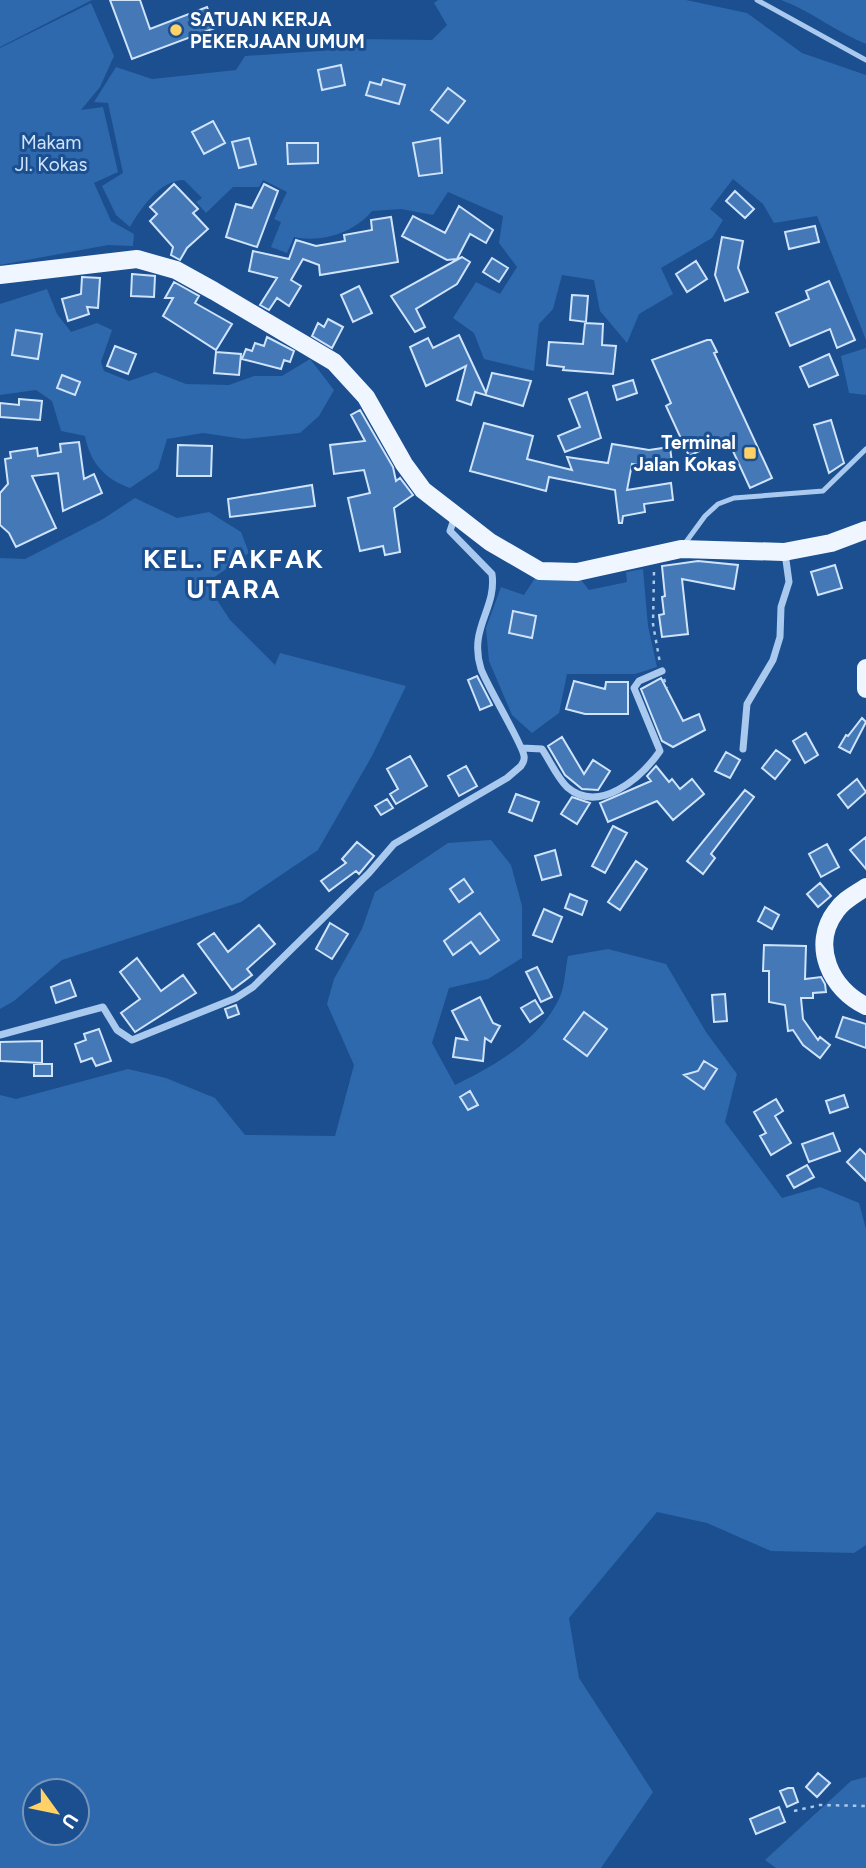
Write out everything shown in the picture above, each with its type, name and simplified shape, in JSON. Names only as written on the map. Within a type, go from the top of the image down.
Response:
[{"type":"main road","points":[[0,275],[137,259],[187,276],[334,362],[366,397],[423,490],[455,516],[526,565],[550,573],[577,572],[681,549],[784,552],[831,543],[866,530]]},
{"type":"main road","points":[[866,668],[866,689]]},
{"type":"main road","points":[[866,887],[834,913],[827,931],[826,955],[831,975],[841,991],[866,1006]]},
{"type":"street","points":[[0,1035],[103,1007],[117,1030],[132,1040],[243,994],[360,881],[394,844],[497,785],[521,766],[524,759],[522,748],[497,706],[479,659],[478,636],[491,595],[492,574],[450,531],[455,516]]},
{"type":"street","points":[[743,749],[747,704],[773,660],[780,637],[780,610],[789,579],[784,552]]},
{"type":"street","points":[[522,748],[542,749],[564,783],[583,795],[597,798],[623,787],[660,751],[634,688],[639,681],[662,671]]},
{"type":"lane","points":[[757,0],[866,60]]},
{"type":"lane","points":[[681,549],[705,516],[718,504],[734,498],[823,491],[866,449]]},
{"type":"path","points":[[652,555],[653,624],[667,688]]},
{"type":"path","points":[[794,1811],[820,1805],[866,1806]]},
{"type":"green space","points":[[0,0],[92,0],[0,47]]},
{"type":"green space","points":[[438,0],[686,0],[747,13],[802,53],[866,75],[866,340],[817,216],[774,223],[763,204],[733,179],[710,209],[723,220],[712,238],[661,268],[673,294],[639,314],[627,343],[600,311],[594,280],[562,275],[553,309],[539,324],[534,371],[484,359],[474,333],[453,318],[476,282],[500,294],[517,267],[499,243],[503,216],[448,192],[433,215],[401,209],[372,211],[356,225],[336,234],[315,239],[294,237],[287,253],[271,247],[281,222],[274,219],[287,192],[263,180],[259,187],[233,187],[206,213],[196,202],[202,198],[184,180],[175,181],[152,196],[130,227],[116,215],[102,186],[123,173],[108,103],[94,102],[116,67],[152,79],[236,70],[245,56],[333,50],[357,39],[432,40],[447,25],[434,3]]},
{"type":"green space","points":[[781,0],[866,0],[866,44],[803,10]]},
{"type":"green space","name":"Makam Jl. Kokas","points":[[91,3],[114,56],[100,87],[81,110],[103,107],[118,172],[94,183],[111,221],[134,234],[133,246],[108,245],[0,265],[0,48]]},
{"type":"green space","points":[[47,289],[57,314],[71,332],[97,323],[112,330],[101,362],[104,371],[129,381],[155,372],[186,384],[229,385],[254,376],[282,376],[310,359],[334,390],[319,416],[300,433],[244,439],[203,433],[167,439],[158,469],[130,488],[113,480],[100,469],[87,446],[85,436],[61,431],[52,401],[36,390],[0,395],[0,304]]},
{"type":"green space","points":[[866,348],[866,395],[849,393],[841,356]]},
{"type":"green space","points":[[135,498],[177,518],[209,512],[241,532],[249,553],[206,583],[230,620],[275,665],[280,653],[406,686],[372,756],[318,850],[241,902],[62,960],[14,1001],[0,1009],[0,558],[25,559],[103,519]]},
{"type":"green space","points":[[643,569],[648,626],[657,667],[635,674],[567,674],[559,713],[532,733],[512,715],[489,661],[486,628],[501,587],[524,595],[535,578],[581,580],[589,590],[627,582],[626,572]]},
{"type":"green space","points":[[491,840],[511,865],[522,906],[522,958],[488,979],[449,988],[432,1043],[455,1085],[500,1060],[540,1027],[561,994],[568,956],[608,949],[666,964],[706,1032],[737,1074],[725,1122],[782,1198],[820,1187],[859,1203],[866,1229],[866,1545],[854,1553],[771,1551],[707,1523],[657,1512],[569,1618],[579,1678],[653,1792],[601,1868],[0,1868],[0,1095],[16,1099],[128,1069],[166,1078],[215,1098],[245,1135],[335,1136],[354,1065],[327,1004],[334,979],[362,929],[375,892],[448,843]]},
{"type":"green space","points":[[866,1777],[866,1868],[776,1868],[765,1860],[851,1781]]},
{"type":"building","points":[[110,0],[140,0],[150,29],[207,7],[215,28],[132,59]]},
{"type":"building","points":[[341,65],[345,85],[322,90],[318,70]]},
{"type":"building","points":[[383,79],[405,85],[399,104],[366,95],[370,82],[381,85]]},
{"type":"building","points":[[448,88],[465,101],[448,123],[431,110]]},
{"type":"building","points":[[213,121],[225,143],[204,154],[192,132]]},
{"type":"building","points":[[249,138],[256,164],[239,168],[232,142]]},
{"type":"building","points":[[440,138],[442,173],[419,176],[413,143]]},
{"type":"building","points":[[287,143],[318,143],[318,163],[288,164]]},
{"type":"building","points":[[174,184],[198,209],[193,213],[208,229],[187,248],[180,260],[171,255],[173,247],[150,221],[157,214],[150,207]]},
{"type":"building","points":[[264,184],[278,191],[257,247],[226,237],[236,204],[252,208]]},
{"type":"building","points":[[735,191],[754,209],[745,218],[726,201]]},
{"type":"building","points":[[459,206],[493,230],[486,243],[470,234],[457,259],[447,260],[402,236],[413,216],[445,233]]},
{"type":"building","points":[[391,217],[398,262],[320,275],[319,265],[303,259],[291,280],[301,286],[289,306],[277,298],[269,310],[260,305],[277,278],[249,271],[253,251],[289,259],[296,240],[316,246],[345,241],[344,235],[372,230],[371,220]]},
{"type":"building","points":[[815,226],[819,242],[789,249],[785,232]]},
{"type":"building","points":[[722,237],[743,241],[738,268],[748,292],[725,301],[715,275]]},
{"type":"building","points":[[462,257],[470,262],[457,284],[416,309],[425,327],[415,332],[391,296]]},
{"type":"building","points":[[492,258],[508,268],[499,282],[483,272]]},
{"type":"building","points":[[696,261],[707,279],[687,292],[676,274]]},
{"type":"building","points":[[132,274],[155,276],[154,297],[131,296]]},
{"type":"building","points":[[82,277],[100,278],[98,308],[87,307],[89,314],[68,321],[62,299],[81,294]]},
{"type":"building","points":[[829,281],[855,340],[837,348],[830,329],[790,346],[776,313],[809,299],[806,291]]},
{"type":"building","points":[[174,282],[199,296],[195,303],[232,324],[216,350],[163,316],[173,298],[165,298]]},
{"type":"building","points":[[359,286],[372,313],[353,322],[341,295]]},
{"type":"building","points":[[572,295],[588,296],[586,322],[570,320]]},
{"type":"building","points":[[328,319],[343,327],[332,348],[312,336],[318,323],[324,327]]},
{"type":"building","points":[[585,323],[603,324],[602,345],[616,346],[613,374],[563,370],[564,367],[547,365],[549,342],[583,344]]},
{"type":"building","points":[[16,330],[42,334],[38,359],[12,355]]},
{"type":"building","points":[[459,335],[486,393],[492,373],[531,381],[523,406],[475,392],[471,405],[457,400],[466,366],[426,386],[410,347],[428,338],[433,348]]},
{"type":"building","points":[[267,337],[294,351],[290,362],[284,360],[281,369],[242,359],[246,349],[252,351],[255,343],[264,346]]},
{"type":"building","points":[[711,340],[717,352],[714,353],[772,478],[750,488],[727,438],[689,456],[666,406],[671,403],[652,360]]},
{"type":"building","points":[[115,346],[136,354],[128,374],[107,366]]},
{"type":"building","points":[[216,352],[241,354],[239,375],[214,373]]},
{"type":"building","points":[[829,354],[838,375],[809,387],[800,367]]},
{"type":"building","points":[[62,375],[80,382],[75,395],[57,388]]},
{"type":"building","points":[[633,380],[637,393],[617,400],[613,386]]},
{"type":"building","points":[[587,392],[601,438],[565,452],[558,436],[580,427],[569,399]]},
{"type":"building","points":[[19,399],[42,401],[40,420],[0,417],[0,403],[19,405]]},
{"type":"building","points":[[360,410],[393,467],[396,481],[400,478],[413,495],[394,508],[400,552],[385,555],[383,546],[360,551],[348,498],[370,493],[364,470],[334,474],[330,445],[365,441],[351,415]]},
{"type":"building","points":[[831,420],[844,463],[829,473],[814,425]]},
{"type":"building","points":[[484,423],[533,436],[527,459],[572,470],[567,457],[608,463],[612,444],[649,450],[670,447],[673,471],[632,464],[627,490],[671,483],[673,500],[644,504],[645,512],[623,516],[622,523],[619,523],[615,490],[549,477],[546,491],[470,471]]},
{"type":"building","points":[[79,442],[84,479],[94,474],[102,493],[63,511],[58,473],[32,476],[56,528],[16,547],[9,533],[0,525],[0,493],[8,484],[5,459],[11,458],[10,452],[37,448],[38,456],[61,452],[60,444]]},
{"type":"building","points":[[178,445],[212,446],[211,476],[177,476]]},
{"type":"building","points":[[312,485],[315,506],[230,517],[228,499]]},
{"type":"building","points":[[698,561],[738,565],[734,589],[682,579],[688,634],[662,637],[659,615],[664,614],[662,597],[665,596],[662,566]]},
{"type":"building","points":[[835,565],[842,588],[818,595],[811,572]]},
{"type":"building","points":[[513,611],[536,616],[532,638],[509,633]]},
{"type":"building","points":[[477,676],[492,705],[480,710],[468,680]]},
{"type":"building","points":[[661,678],[683,721],[699,714],[705,730],[673,747],[662,741],[641,689]]},
{"type":"building","points":[[574,681],[605,689],[606,682],[628,682],[628,714],[585,714],[566,709]]},
{"type":"building","points":[[862,718],[866,722],[850,753],[839,747],[846,735],[848,736]]},
{"type":"building","points":[[806,733],[818,755],[805,763],[793,741]]},
{"type":"building","points":[[562,737],[584,774],[593,760],[610,771],[598,790],[582,789],[565,775],[548,746]]},
{"type":"building","points":[[776,750],[790,760],[775,779],[762,768]]},
{"type":"building","points":[[726,752],[740,760],[730,778],[715,771]]},
{"type":"building","points":[[410,756],[427,786],[396,804],[390,794],[398,789],[387,769]]},
{"type":"building","points":[[466,766],[477,786],[459,796],[448,776]]},
{"type":"building","points":[[656,766],[669,782],[672,779],[680,789],[692,779],[704,794],[673,820],[657,801],[608,822],[600,803],[651,781],[647,776]]},
{"type":"building","points":[[857,779],[866,792],[848,808],[838,795]]},
{"type":"building","points":[[745,790],[754,797],[711,854],[715,858],[703,874],[687,861]]},
{"type":"building","points":[[516,794],[539,802],[532,821],[509,812]]},
{"type":"building","points":[[572,797],[590,803],[577,824],[561,814]]},
{"type":"building","points":[[387,799],[393,808],[381,815],[375,806]]},
{"type":"building","points":[[613,826],[627,833],[605,873],[592,866]]},
{"type":"building","points":[[866,837],[866,869],[850,850]]},
{"type":"building","points":[[357,842],[374,856],[359,874],[356,871],[329,891],[321,881],[346,863],[342,859]]},
{"type":"building","points":[[827,844],[839,867],[821,877],[809,854]]},
{"type":"building","points":[[555,850],[561,875],[542,880],[535,856]]},
{"type":"building","points":[[636,861],[647,869],[620,910],[608,902]]},
{"type":"building","points":[[464,879],[473,892],[459,902],[450,889]]},
{"type":"building","points":[[820,883],[831,896],[818,907],[807,894]]},
{"type":"building","points":[[570,894],[587,901],[582,915],[565,908]]},
{"type":"building","points":[[765,907],[779,915],[772,929],[758,921]]},
{"type":"building","points":[[544,909],[562,917],[552,942],[533,935]]},
{"type":"building","points":[[480,913],[499,940],[480,954],[471,942],[453,955],[444,941]]},
{"type":"building","points":[[330,923],[348,934],[332,959],[316,949]]},
{"type":"building","points":[[259,925],[275,944],[247,969],[252,975],[232,990],[198,944],[214,933],[228,952]]},
{"type":"building","points":[[764,945],[806,946],[805,979],[821,977],[825,984],[826,992],[813,993],[813,998],[801,998],[803,1019],[818,1040],[820,1037],[830,1045],[820,1058],[803,1045],[793,1030],[788,1031],[785,1005],[769,1002],[769,971],[763,971]]},
{"type":"building","points":[[137,958],[161,991],[183,975],[196,993],[135,1032],[121,1013],[140,999],[120,972]]},
{"type":"building","points":[[537,967],[552,997],[541,1002],[526,972]]},
{"type":"building","points":[[70,980],[76,996],[56,1003],[51,987]]},
{"type":"building","points":[[725,994],[727,1021],[714,1022],[712,995]]},
{"type":"building","points":[[480,997],[493,1023],[500,1026],[491,1042],[485,1038],[483,1061],[453,1057],[456,1038],[467,1040],[452,1011]]},
{"type":"building","points":[[535,1000],[543,1013],[530,1022],[521,1008]]},
{"type":"building","points":[[236,1005],[239,1014],[228,1018],[225,1009]]},
{"type":"building","points":[[584,1012],[607,1029],[587,1056],[564,1039]]},
{"type":"building","points":[[843,1017],[866,1024],[866,1048],[836,1037]]},
{"type":"building","points":[[99,1029],[111,1061],[96,1066],[92,1058],[81,1062],[75,1044],[86,1040],[84,1034]]},
{"type":"building","points":[[42,1041],[42,1063],[0,1061],[0,1042]]},
{"type":"building","points":[[704,1061],[717,1069],[704,1089],[684,1075],[698,1071]]},
{"type":"building","points":[[34,1064],[52,1064],[52,1076],[34,1076]]},
{"type":"building","points":[[470,1091],[478,1105],[468,1110],[460,1097]]},
{"type":"building","points":[[844,1095],[848,1107],[830,1113],[826,1101]]},
{"type":"building","points":[[776,1099],[783,1111],[775,1116],[791,1143],[771,1155],[760,1136],[766,1133],[754,1112]]},
{"type":"building","points":[[833,1133],[840,1151],[809,1162],[802,1144]]},
{"type":"building","points":[[860,1149],[866,1155],[866,1181],[847,1162]]},
{"type":"building","points":[[807,1165],[814,1177],[794,1188],[787,1176]]},
{"type":"building","points":[[818,1773],[830,1783],[817,1797],[806,1787]]},
{"type":"building","points":[[793,1788],[798,1802],[787,1807],[780,1791]]},
{"type":"building","points":[[779,1807],[785,1822],[756,1834],[750,1819]]},
{"type":"place","name":"SATUAN KERJA PEKERJAAN UMUM","points":[[176,30]]},
{"type":"place","name":"Terminal Jalan Kokas","points":[[750,453]]},
{"type":"district","name":"KEL. FAKFAK UTARA","points":[[234,574]]}]
